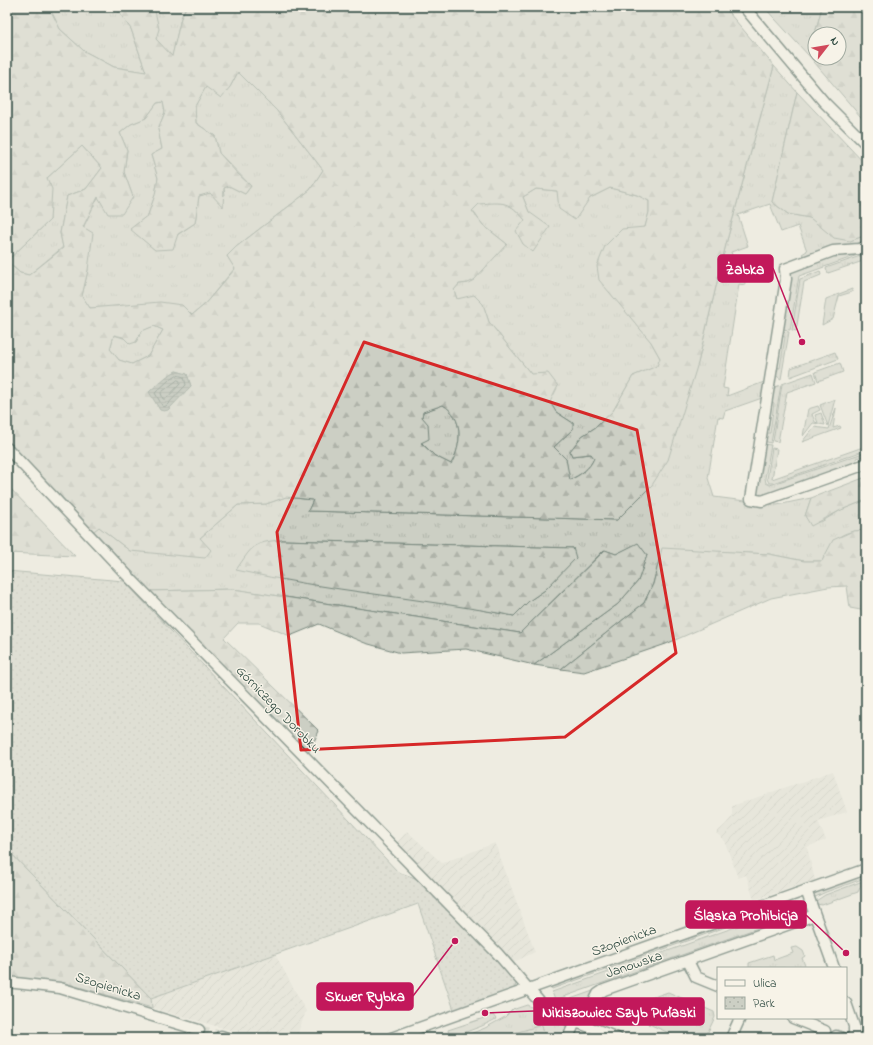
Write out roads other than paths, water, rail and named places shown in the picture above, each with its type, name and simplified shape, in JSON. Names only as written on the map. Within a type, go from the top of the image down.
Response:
[{"type":"street","points":[[744,7],[824,102],[866,144]]},
{"type":"street","points":[[866,247],[833,251],[785,269],[786,280],[750,499],[762,501],[866,464]]},
{"type":"street","name":"Górniczego Dorobku","points":[[7,448],[136,584],[531,989],[544,1007],[617,1038]]},
{"type":"street","name":"Szopienicka","points":[[391,1038],[866,869]]},
{"type":"street","points":[[806,890],[834,967]]},
{"type":"street","name":"Janowska","points":[[568,1038],[586,1025],[598,994],[604,990],[815,915]]},
{"type":"street","points":[[688,961],[696,977],[717,986]]},
{"type":"street","name":"Szopienicka","points":[[7,982],[60,988],[199,1030]]},
{"type":"street","points":[[847,1006],[854,1026],[852,1037]]},
{"type":"street","points":[[731,1038],[740,1019]]},
{"type":"street","points":[[795,1019],[825,1031]]},
{"type":"water","points":[[176,371],[187,374],[191,386],[168,410],[160,410],[149,392],[166,377]]},
{"type":"tunnel","points":[[199,1030],[221,1036]]},
{"type":"place","name":"Żabka","points":[[802,342]]},
{"type":"place","name":"Skwer Rybka","points":[[455,941]]},
{"type":"place","name":"Śląska Prohibicja","points":[[846,953]]},
{"type":"place","name":"Nikiszowiec Szyb Pułaski","points":[[485,1013]]}]
